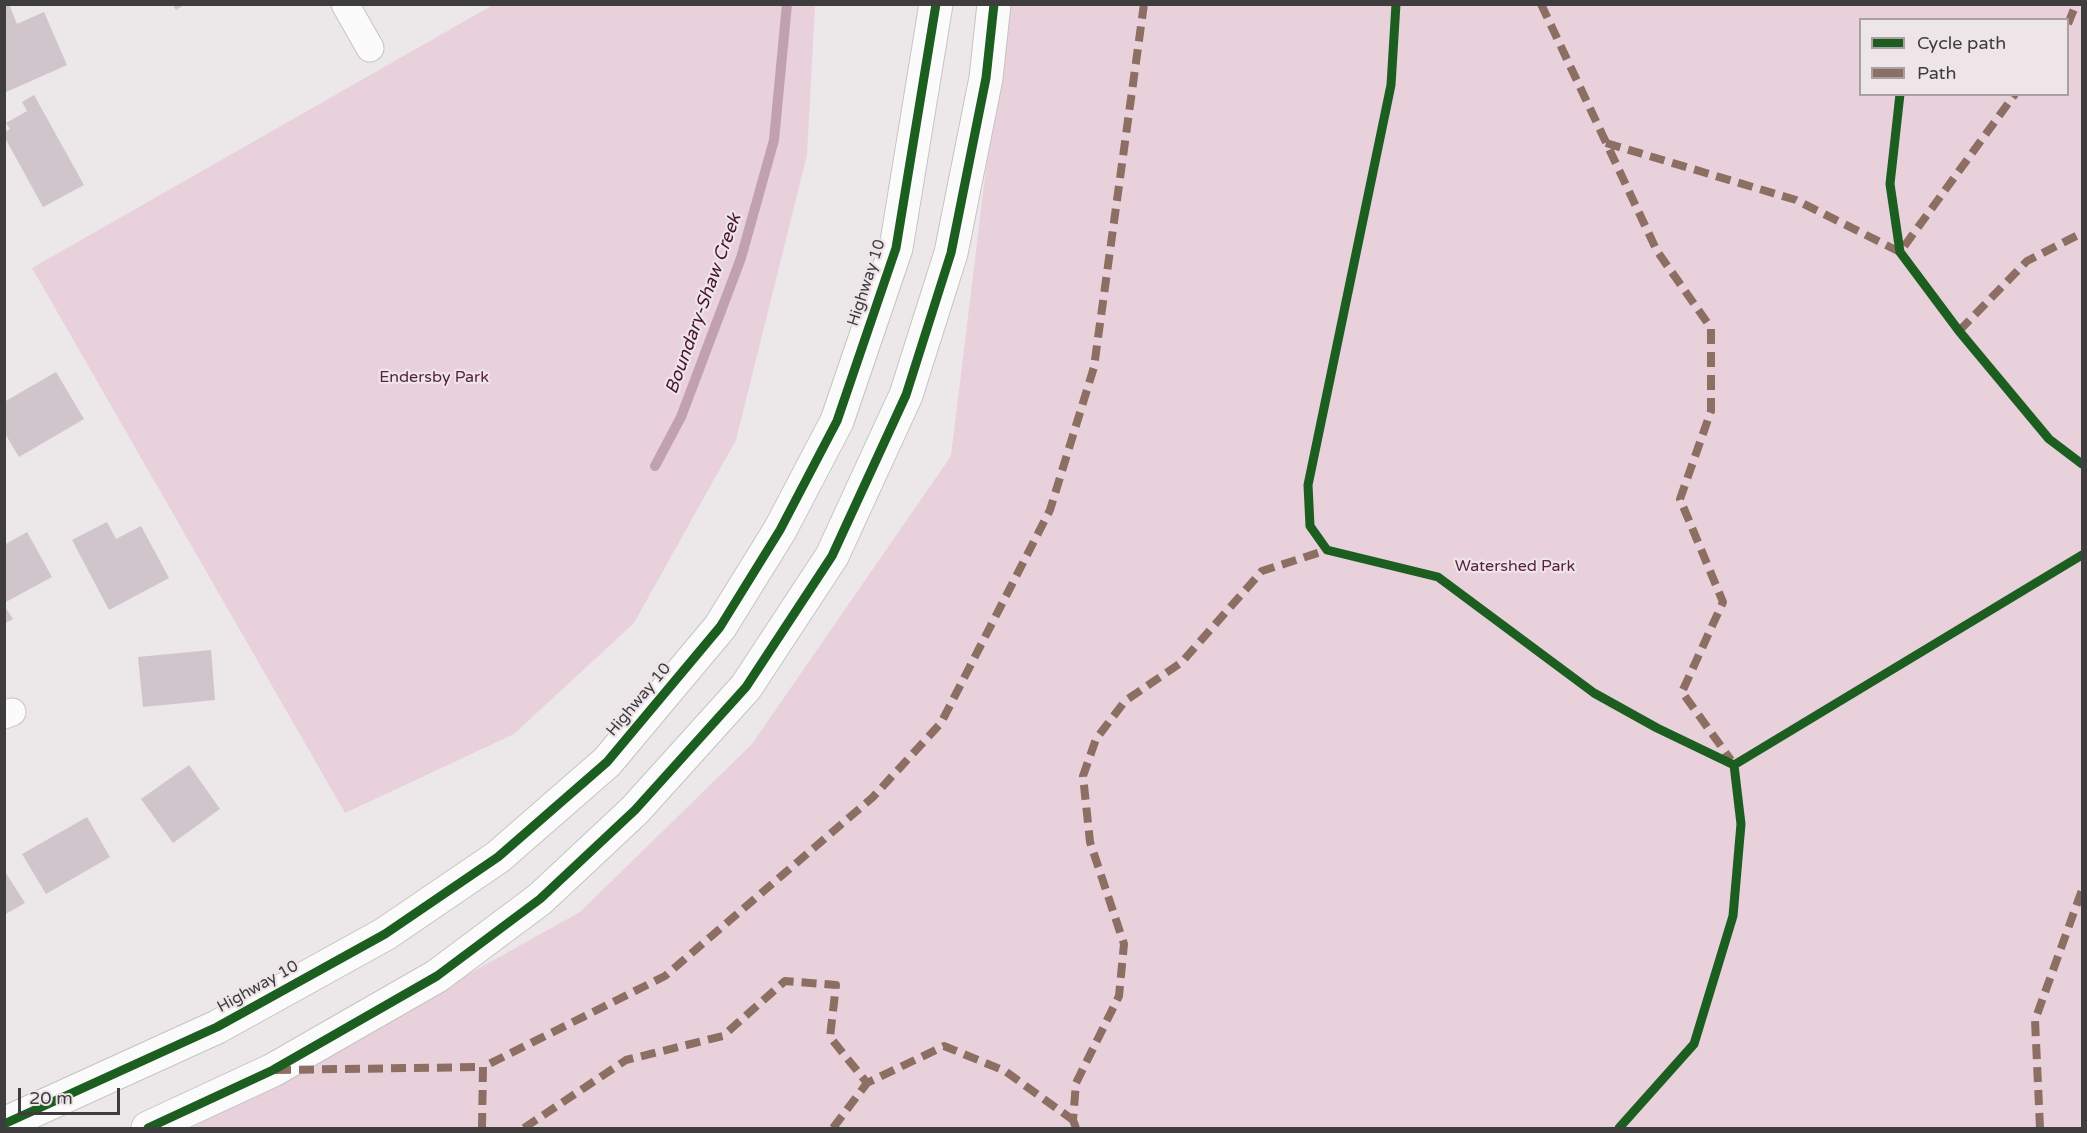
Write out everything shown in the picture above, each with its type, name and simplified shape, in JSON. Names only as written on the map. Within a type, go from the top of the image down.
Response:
[{"type":"highway","name":"Highway 10","points":[[4,1124],[217,1028],[386,934],[498,857],[607,762],[720,627],[780,530],[837,421],[896,248],[936,4]]},
{"type":"highway","points":[[148,1128],[273,1071],[437,976],[549,891],[635,810],[746,687],[832,556],[906,395],[951,253],[986,78],[994,4]]},
{"type":"street","points":[[345,4],[370,48]]},
{"type":"green space","name":"Endersby Park","points":[[493,5],[815,5],[807,155],[736,440],[634,623],[514,734],[345,813],[32,268]]},
{"type":"green space","name":"Watershed Park","points":[[1006,5],[2082,5],[2082,1128],[192,1128],[580,912],[752,744],[951,456]]},
{"type":"building","points":[[4,4],[9,4],[17,24],[44,12],[67,65],[4,93]]},
{"type":"building","points":[[172,4],[185,4],[176,10]]},
{"type":"building","points":[[34,95],[84,185],[43,207],[5,138],[5,132],[10,129],[6,123],[27,111],[22,102]]},
{"type":"building","points":[[56,372],[84,419],[19,457],[4,432],[4,402]]},
{"type":"building","points":[[107,522],[116,539],[141,526],[169,578],[109,610],[72,540]]},
{"type":"building","points":[[27,532],[52,577],[4,603],[4,545]]},
{"type":"building","points":[[4,605],[13,619],[4,624]]},
{"type":"building","points":[[211,650],[215,700],[143,707],[138,657]]},
{"type":"building","points":[[189,765],[220,809],[173,843],[141,799]]},
{"type":"building","points":[[87,817],[110,857],[46,894],[22,854]]},
{"type":"building","points":[[4,870],[25,903],[4,915]]},
{"type":"waterway","name":"Boundary-Shaw Creek","points":[[655,466],[681,417],[741,258],[774,140],[787,4]]},
{"type":"marked path","points":[[482,1128],[483,1067],[665,976],[873,797],[941,723],[1050,510],[1094,367],[1144,4]]},
{"type":"marked path","points":[[1541,4],[1657,251],[1711,328],[1711,411],[1680,499],[1723,602],[1682,692],[1731,760]]},
{"type":"marked path","points":[[2069,22],[2076,4]]},
{"type":"marked path","points":[[1606,143],[1796,200],[1900,252],[2014,96]]},
{"type":"marked path","points":[[1959,331],[2027,261],[2082,233]]},
{"type":"marked path","points":[[1076,1128],[1073,1120],[1076,1083],[1119,996],[1124,944],[1090,842],[1083,776],[1096,739],[1125,701],[1182,662],[1262,571],[1327,550]]},
{"type":"marked path","points":[[2040,1128],[2035,1020],[2082,890]]},
{"type":"marked path","points":[[524,1128],[626,1060],[723,1036],[785,981],[836,985],[830,1037],[867,1083],[944,1046],[1005,1071],[1073,1120]]},
{"type":"marked path","points":[[276,1070],[483,1067]]},
{"type":"marked path","points":[[833,1128],[867,1083]]},
{"type":"cycle path","points":[[4,1124],[217,1027],[385,934],[498,857],[607,762],[720,627],[780,530],[837,421],[896,248],[936,4]]},
{"type":"cycle path","points":[[148,1128],[273,1070],[437,976],[540,899],[635,810],[746,687],[832,556],[906,395],[951,253],[986,78],[994,4]]},
{"type":"cycle path","points":[[1396,4],[1391,85],[1308,485],[1310,526],[1327,550],[1438,577],[1594,693],[1657,728],[1734,765]]},
{"type":"cycle path","points":[[1900,96],[1890,184],[1900,252],[1959,331],[2049,439],[2082,464]]},
{"type":"cycle path","points":[[1734,765],[2082,555]]},
{"type":"cycle path","points":[[1619,1128],[1694,1044],[1733,916],[1741,824],[1734,765]]}]
